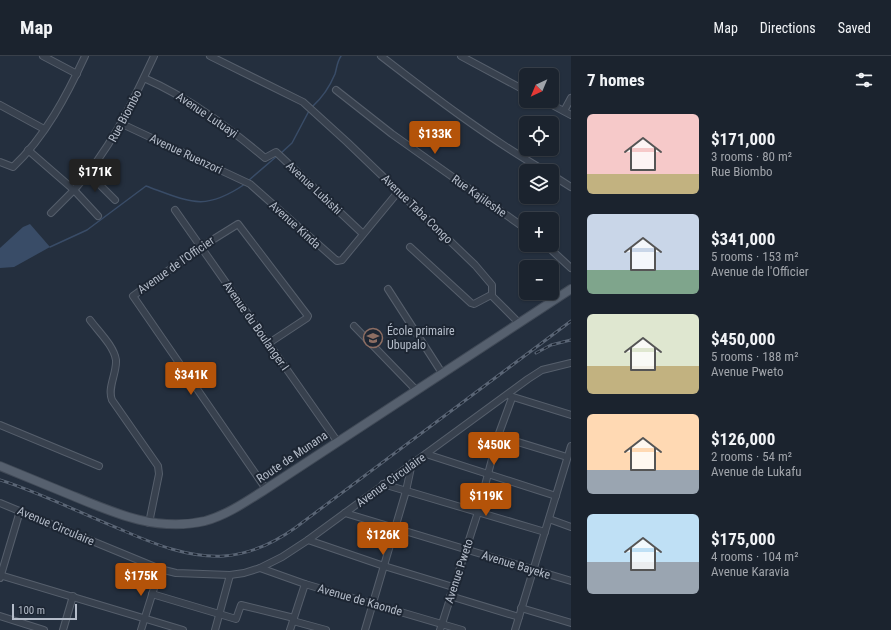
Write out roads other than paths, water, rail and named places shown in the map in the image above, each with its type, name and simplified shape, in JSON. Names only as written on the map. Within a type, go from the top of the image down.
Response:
[{"type":"main road","name":"Route de Munana","points":[[0,466],[106,510],[149,523],[173,525],[205,521],[236,507],[266,489],[337,441],[571,289]]},
{"type":"street","points":[[42,56],[77,74]]},
{"type":"street","points":[[0,162],[10,167],[14,166],[28,150],[64,100],[85,56]]},
{"type":"street","name":"Rue Biombo","points":[[51,213],[74,190],[105,152],[122,124],[154,56]]},
{"type":"street","name":"Avenue Taba Congo","points":[[210,56],[303,102],[347,142],[487,278],[493,286],[491,295]]},
{"type":"street","points":[[381,56],[428,93],[507,149],[533,164]]},
{"type":"street","points":[[463,57],[519,87]]},
{"type":"street","name":"Avenue Lutuayi","points":[[144,78],[164,87],[209,114],[265,158]]},
{"type":"street","name":"Rue Kajileshe","points":[[336,90],[392,134],[519,224]]},
{"type":"street","points":[[564,111],[571,98]]},
{"type":"street","points":[[0,105],[44,129]]},
{"type":"street","points":[[558,108],[571,115]]},
{"type":"street","name":"Avenue Ruenzori","points":[[122,124],[250,184]]},
{"type":"street","points":[[28,150],[74,190],[98,216]]},
{"type":"street","name":"Avenue Lubishi","points":[[265,158],[276,152],[362,233]]},
{"type":"street","points":[[88,173],[115,200]]},
{"type":"street","points":[[559,179],[571,187]]},
{"type":"street","name":"Avenue Kinda","points":[[250,184],[330,257],[337,261],[342,260],[362,233]]},
{"type":"street","points":[[362,233],[398,192]]},
{"type":"street","name":"Avenue du Boulanger I","points":[[175,210],[337,441]]},
{"type":"street","name":"Avenue de l'Officier","points":[[266,489],[134,298],[134,294],[236,224],[241,226],[307,313],[307,318],[269,343]]},
{"type":"street","points":[[410,247],[471,303],[474,304],[491,295],[519,323]]},
{"type":"street","points":[[554,252],[571,268]]},
{"type":"street","points":[[388,289],[442,373]]},
{"type":"street","points":[[90,320],[115,356],[116,365],[110,395],[112,400],[158,466],[159,474],[149,523]]},
{"type":"street","points":[[354,326],[416,390]]},
{"type":"street","name":"Avenue Circulaire","points":[[0,503],[160,569],[190,574],[230,575],[260,568],[282,557],[308,540],[383,484],[509,396],[542,370],[571,363]]},
{"type":"street","points":[[509,396],[571,415]]},
{"type":"street","name":"Avenue Pweto","points":[[441,627],[478,512],[509,396]]},
{"type":"street","points":[[0,425],[99,466]]},
{"type":"street","points":[[498,436],[567,457]]},
{"type":"street","points":[[515,630],[571,446]]},
{"type":"street","points":[[426,454],[556,496]]},
{"type":"street","points":[[365,630],[406,491],[412,464]]},
{"type":"street","points":[[564,468],[571,470]]},
{"type":"street","points":[[383,484],[545,532]]},
{"type":"street","points":[[20,511],[0,576],[73,596],[183,630]]},
{"type":"street","name":"Avenue Bayeke","points":[[345,513],[571,581]]},
{"type":"street","points":[[548,519],[571,526]]},
{"type":"street","points":[[308,540],[384,566],[453,587]]},
{"type":"street","name":"Avenue de Kaonde","points":[[260,568],[305,584],[372,603],[441,627],[462,630]]},
{"type":"street","points":[[141,630],[160,569]]},
{"type":"street","points":[[215,630],[218,614],[230,575]]},
{"type":"street","points":[[290,630],[305,584]]},
{"type":"street","points":[[152,594],[236,619],[241,605],[326,630]]},
{"type":"street","points":[[63,630],[73,596]]},
{"type":"street","points":[[450,596],[519,617]]},
{"type":"street","points":[[521,608],[571,623]]},
{"type":"street","points":[[0,616],[44,630]]},
{"type":"water","points":[[30,224],[50,247],[14,267],[0,268],[0,248],[23,227]]},
{"type":"waterway","points":[[312,107],[331,83],[341,56]]},
{"type":"waterway","points":[[280,154],[292,143],[310,109]]},
{"type":"waterway","points":[[248,181],[277,156]]},
{"type":"waterway","points":[[50,247],[87,230],[146,186],[186,200],[197,202],[218,198],[231,193],[245,184]]},
{"type":"railway","points":[[0,480],[46,497],[107,524],[172,549],[197,555],[211,556],[224,556],[243,553],[270,543],[295,528],[571,321]]},
{"type":"railway","points":[[536,353],[551,345],[571,340]]},
{"type":"place","name":"École primaire Ubupalo","points":[[373,338]]}]
